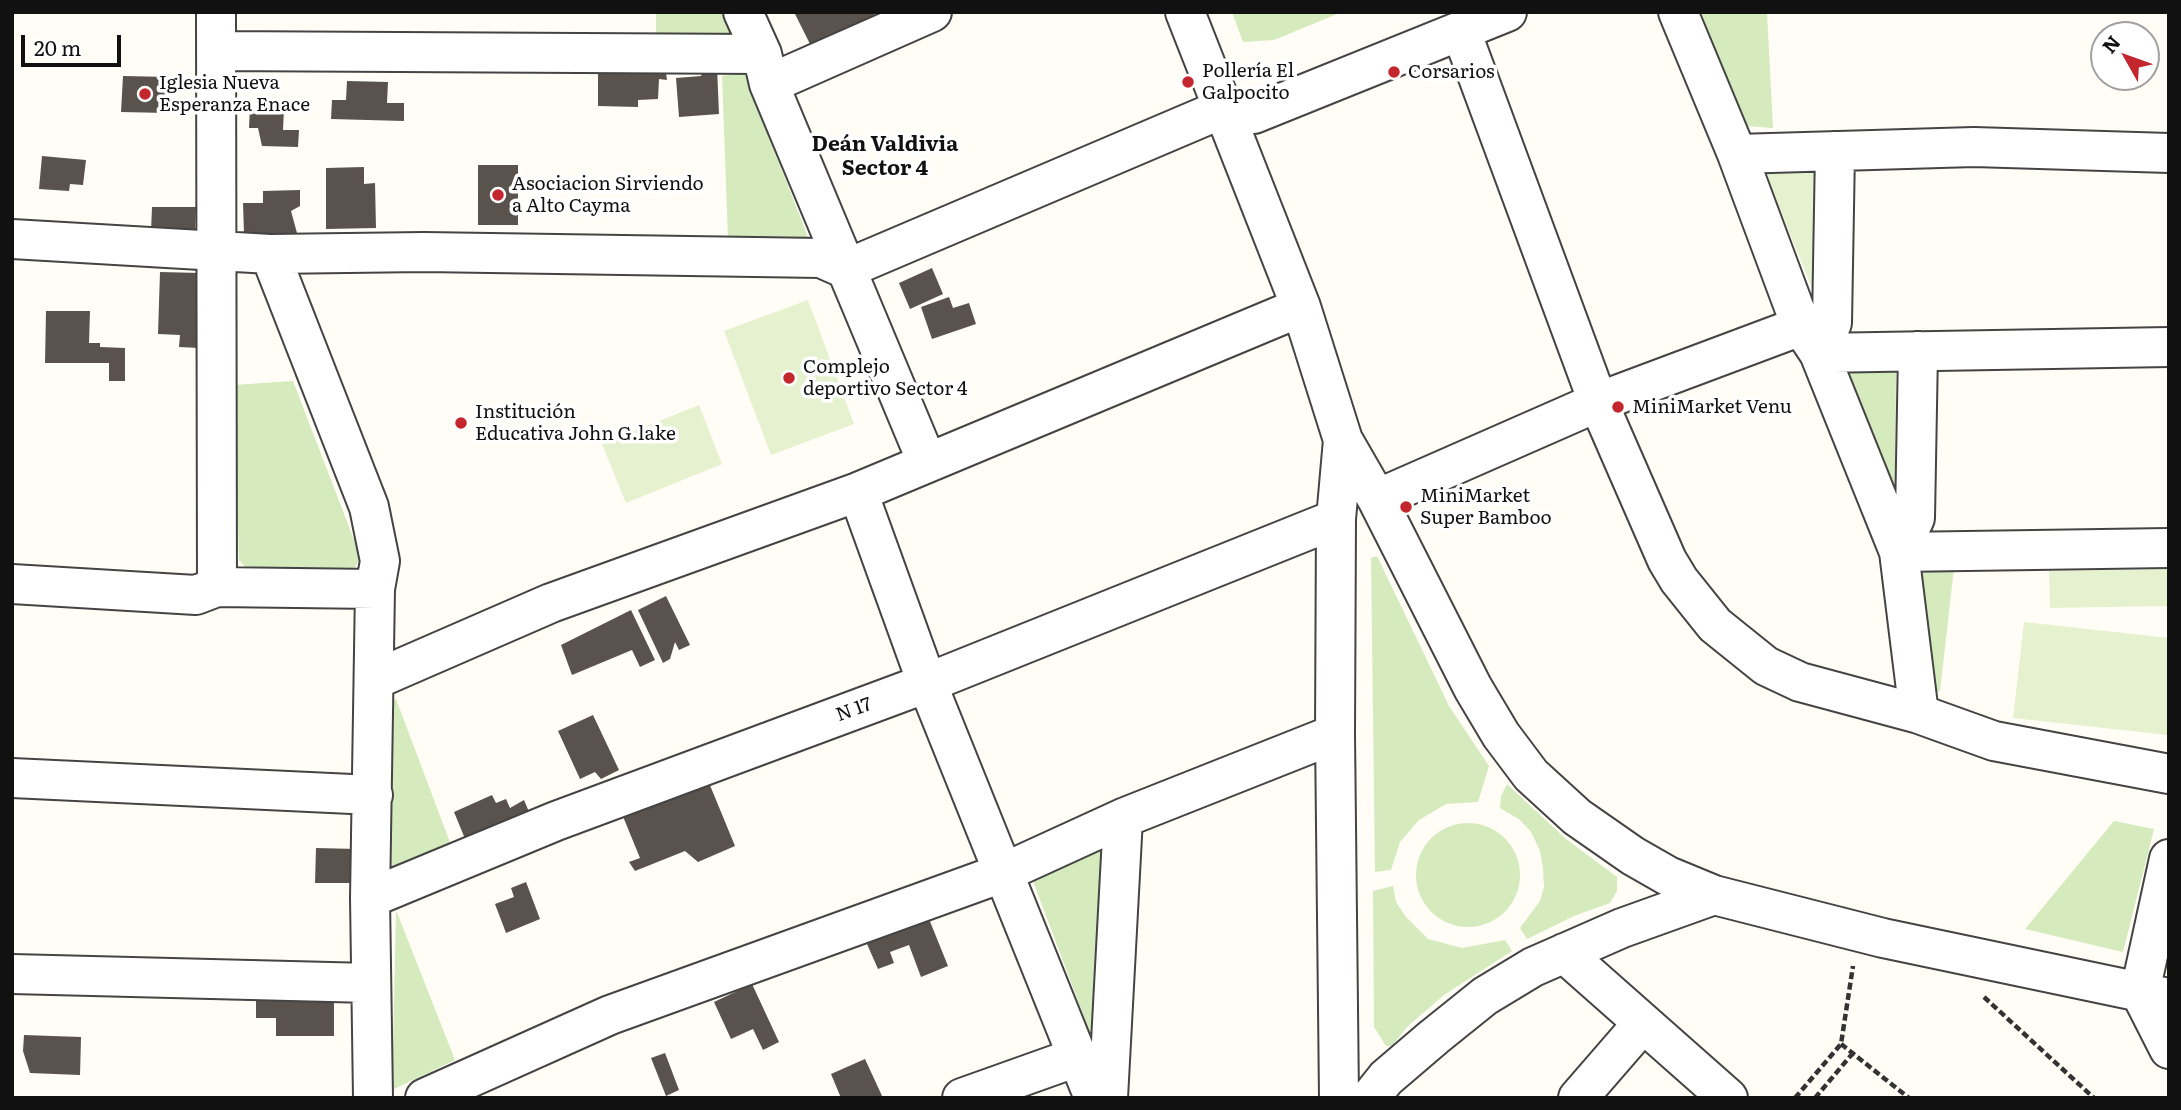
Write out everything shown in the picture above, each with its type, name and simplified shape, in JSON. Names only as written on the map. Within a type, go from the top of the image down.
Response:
[{"type":"street","points":[[207,591],[217,253],[216,12]]},
{"type":"street","points":[[743,12],[927,462]]},
{"type":"street","points":[[216,51],[765,69],[932,12]]},
{"type":"street","points":[[1185,12],[1301,307],[1343,440],[1377,499],[1473,688],[1501,735],[1531,775],[1577,817],[1633,856],[1668,876],[1714,895],[1883,938],[2154,995]]},
{"type":"street","points":[[12,239],[217,253],[424,252],[821,258],[846,269],[1222,109],[1254,114],[1507,12]]},
{"type":"street","points":[[1678,12],[1899,552],[1919,713]]},
{"type":"street","points":[[1461,31],[1598,402],[1667,560],[1679,580],[1715,625],[1766,666],[1800,682],[1919,713],[1994,741],[2169,774]]},
{"type":"street","points":[[1737,154],[1974,147],[2169,153]]},
{"type":"street","points":[[1377,499],[1598,402],[1810,340],[1832,323],[1835,151]]},
{"type":"street","points":[[270,254],[369,507],[380,561],[375,589],[370,898],[373,1098]]},
{"type":"street","points":[[374,680],[551,603],[858,492],[1301,307]]},
{"type":"street","points":[[1810,340],[1919,351],[2169,346]]},
{"type":"street","points":[[1899,552],[1915,519],[1919,351]]},
{"type":"street","points":[[1339,1098],[1335,734],[1336,519],[1343,440]]},
{"type":"street","points":[[858,492],[927,683],[1094,1098]]},
{"type":"street","name":"N 17","points":[[370,898],[556,821],[927,683],[1336,519]]},
{"type":"street","points":[[1899,552],[2169,548]]},
{"type":"street","points":[[12,584],[207,591],[375,589]]},
{"type":"street","points":[[425,1098],[610,1015],[1005,872],[1123,818],[1335,734]]},
{"type":"street","points":[[12,778],[373,795]]},
{"type":"street","points":[[1108,1098],[1123,818]]},
{"type":"street","points":[[2169,859],[2154,995],[2169,1049]]},
{"type":"street","points":[[1370,1098],[1386,1078],[1485,996],[1564,953],[1622,928],[1714,895]]},
{"type":"street","points":[[1564,953],[1728,1098]]},
{"type":"street","points":[[12,974],[370,983]]},
{"type":"street","points":[[1578,1098],[1643,1023]]},
{"type":"street","points":[[962,1098],[1077,1057]]},
{"type":"path","points":[[1795,1098],[1841,1044],[1855,957]]},
{"type":"path","points":[[1981,995],[2094,1098]]},
{"type":"path","points":[[1841,1044],[1909,1098]]},
{"type":"path","points":[[1815,1098],[1854,1053]]},
{"type":"green space","points":[[656,12],[725,12],[735,35],[656,38]]},
{"type":"green space","points":[[1232,12],[1342,12],[1274,40],[1243,42]]},
{"type":"green space","points":[[1701,12],[1767,12],[1773,128],[1746,126]]},
{"type":"green space","points":[[744,73],[808,237],[728,238],[722,76]]},
{"type":"green space","points":[[1817,170],[1816,298],[1765,173]]},
{"type":"green space","name":"Complejo deportivo Sector 4","points":[[808,300],[854,424],[771,455],[724,331]]},
{"type":"green space","points":[[1847,371],[1896,372],[1895,495]]},
{"type":"green space","points":[[293,381],[361,558],[353,571],[247,569],[239,560],[234,385]]},
{"type":"green space","points":[[699,405],[722,464],[626,503],[602,444]]},
{"type":"green space","points":[[1377,556],[1449,706],[1489,766],[1478,802],[1446,804],[1419,820],[1400,842],[1391,870],[1375,872],[1371,558]]},
{"type":"green space","points":[[1954,568],[1940,691],[1933,692],[1918,570]]},
{"type":"green space","points":[[2169,569],[2169,606],[2050,608],[2049,571]]},
{"type":"green space","points":[[2024,622],[2169,638],[2168,735],[2013,718]]},
{"type":"green space","points":[[396,699],[451,845],[391,873],[391,703]]},
{"type":"green space","points":[[1507,784],[1566,839],[1617,877],[1617,891],[1610,903],[1574,916],[1527,939],[1520,928],[1540,901],[1544,887],[1543,868],[1540,851],[1531,832],[1520,820],[1500,808],[1501,796]]},
{"type":"green space","points":[[2114,821],[2154,829],[2123,952],[2025,929]]},
{"type":"green space","points":[[1468,823],[1488,827],[1505,838],[1516,855],[1520,875],[1516,895],[1505,912],[1488,923],[1468,927],[1448,923],[1431,912],[1420,895],[1416,875],[1420,855],[1431,838],[1448,827]]},
{"type":"green space","points":[[1102,850],[1100,1032],[1090,1033],[1033,881]]},
{"type":"green space","points":[[1393,886],[1396,902],[1406,917],[1428,939],[1462,948],[1505,940],[1512,951],[1444,995],[1407,1027],[1392,1046],[1386,1046],[1374,1027],[1373,891]]},
{"type":"green space","points":[[396,910],[455,1060],[392,1090]]},
{"type":"building","points":[[794,12],[873,12],[878,21],[812,48]]},
{"type":"building","points":[[665,66],[667,80],[659,79],[658,99],[638,100],[638,107],[598,106],[598,67]]},
{"type":"building","points":[[717,67],[719,114],[679,117],[676,78],[701,76],[704,68]]},
{"type":"building","name":"Iglesia Nueva Esperanza Enace","points":[[123,76],[169,77],[167,113],[121,112]]},
{"type":"building","points":[[347,81],[388,82],[387,103],[404,103],[404,121],[331,119],[332,100],[346,100]]},
{"type":"building","points":[[250,107],[284,109],[283,130],[299,130],[298,147],[262,146],[258,128],[249,128]]},
{"type":"building","points":[[42,156],[86,160],[83,185],[70,184],[69,191],[39,189]]},
{"type":"building","name":"Asociacion Sirviendo a Alto Cayma","points":[[478,165],[518,165],[518,225],[478,225]]},
{"type":"building","points":[[364,167],[364,184],[375,183],[376,228],[326,229],[326,168]]},
{"type":"building","points":[[300,190],[300,206],[291,211],[297,233],[244,234],[243,203],[263,203],[263,191]]},
{"type":"building","points":[[152,207],[196,207],[195,232],[151,232]]},
{"type":"building","points":[[932,268],[943,294],[910,309],[899,283]]},
{"type":"building","points":[[160,272],[201,273],[199,348],[179,347],[180,335],[158,334]]},
{"type":"building","points":[[949,297],[953,308],[969,303],[976,324],[932,339],[921,307]]},
{"type":"building","points":[[46,311],[90,311],[89,343],[100,343],[100,347],[125,348],[125,381],[109,381],[109,363],[45,363]]},
{"type":"building","points":[[666,596],[690,645],[679,650],[675,642],[670,659],[663,663],[638,610]]},
{"type":"building","points":[[631,610],[655,660],[640,667],[632,650],[572,675],[561,645]]},
{"type":"building","points":[[593,715],[619,770],[601,779],[595,772],[580,779],[558,731]]},
{"type":"building","points":[[707,778],[735,846],[698,862],[685,851],[635,871],[629,862],[640,858],[622,814]]},
{"type":"building","points":[[492,795],[496,803],[506,799],[510,808],[524,800],[532,819],[468,846],[454,812]]},
{"type":"building","points":[[316,848],[357,849],[356,883],[315,883]]},
{"type":"building","points":[[526,882],[540,919],[506,933],[495,904],[514,897],[511,888]]},
{"type":"building","points":[[929,919],[948,966],[921,977],[909,945],[890,952],[894,963],[878,969],[867,944]]},
{"type":"building","points":[[752,984],[779,1042],[763,1050],[753,1029],[731,1039],[714,1002]]},
{"type":"building","points":[[334,994],[334,1036],[276,1036],[276,1018],[256,1018],[256,995]]},
{"type":"building","points":[[24,1035],[81,1037],[80,1075],[30,1073],[23,1051]]},
{"type":"building","points":[[665,1053],[679,1090],[666,1096],[651,1058]]},
{"type":"building","points":[[865,1059],[883,1098],[841,1098],[831,1074]]},
{"type":"place","name":"Corsarios","points":[[1394,72]]},
{"type":"place","name":"Pollería El Galpocito","points":[[1188,82]]},
{"type":"place","name":"Iglesia Nueva Esperanza Enace","points":[[145,94]]},
{"type":"place","name":"Asociacion Sirviendo a Alto Cayma","points":[[498,195]]},
{"type":"place","name":"Complejo deportivo Sector 4","points":[[789,378]]},
{"type":"place","name":"MiniMarket Venu","points":[[1618,407]]},
{"type":"place","name":"Institución Educativa John G.lake","points":[[461,423]]},
{"type":"place","name":"MiniMarket Super Bamboo","points":[[1406,507]]},
{"type":"district","name":"Deán Valdivia Sector 4","points":[[885,157]]}]
